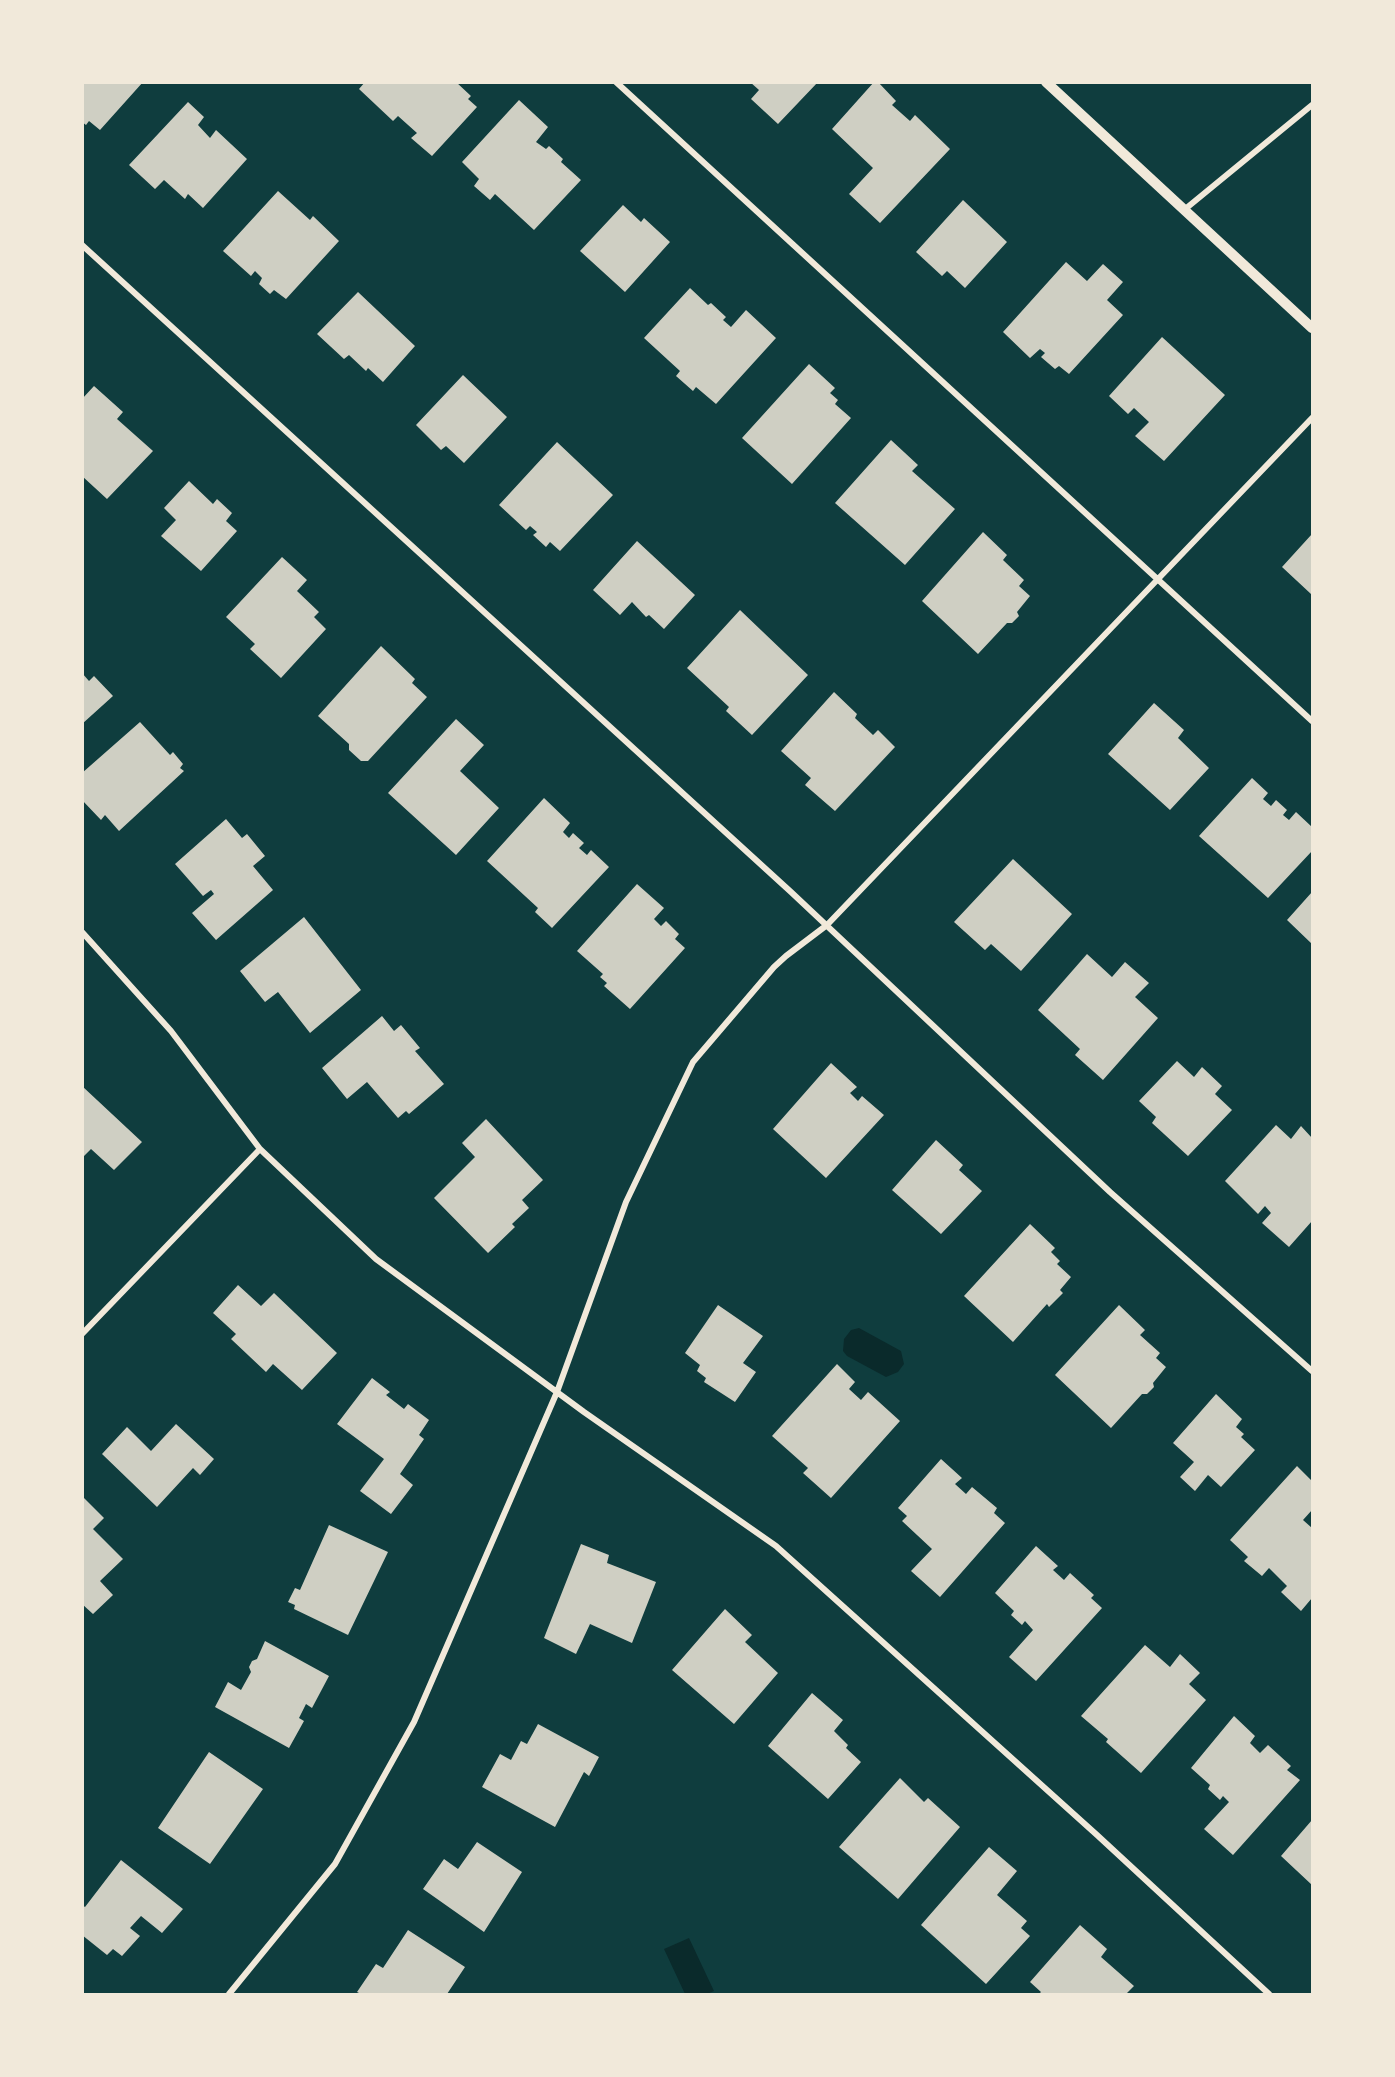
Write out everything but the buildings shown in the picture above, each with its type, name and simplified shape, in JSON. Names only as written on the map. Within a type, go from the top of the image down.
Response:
[{"type":"street","points":[[615,82],[1312,721]]},
{"type":"street","points":[[1046,82],[1312,328]]},
{"type":"street","points":[[1184,210],[1312,105]]},
{"type":"street","points":[[82,245],[827,925],[1110,1192],[1312,1371]]},
{"type":"street","points":[[229,1995],[335,1864],[414,1722],[557,1392],[626,1202],[693,1062],[774,967],[827,925],[1312,418]]},
{"type":"street","points":[[82,932],[171,1031],[260,1149],[376,1259],[557,1392],[776,1546],[1097,1835],[1269,1995]]},
{"type":"street","points":[[82,1334],[260,1149]]},
{"type":"water","points":[[859,1328],[901,1351],[904,1364],[898,1372],[886,1377],[847,1356],[843,1351],[844,1339],[851,1330]]},
{"type":"water","points":[[689,1938],[714,1991],[707,1994],[685,1994],[664,1949]]}]
